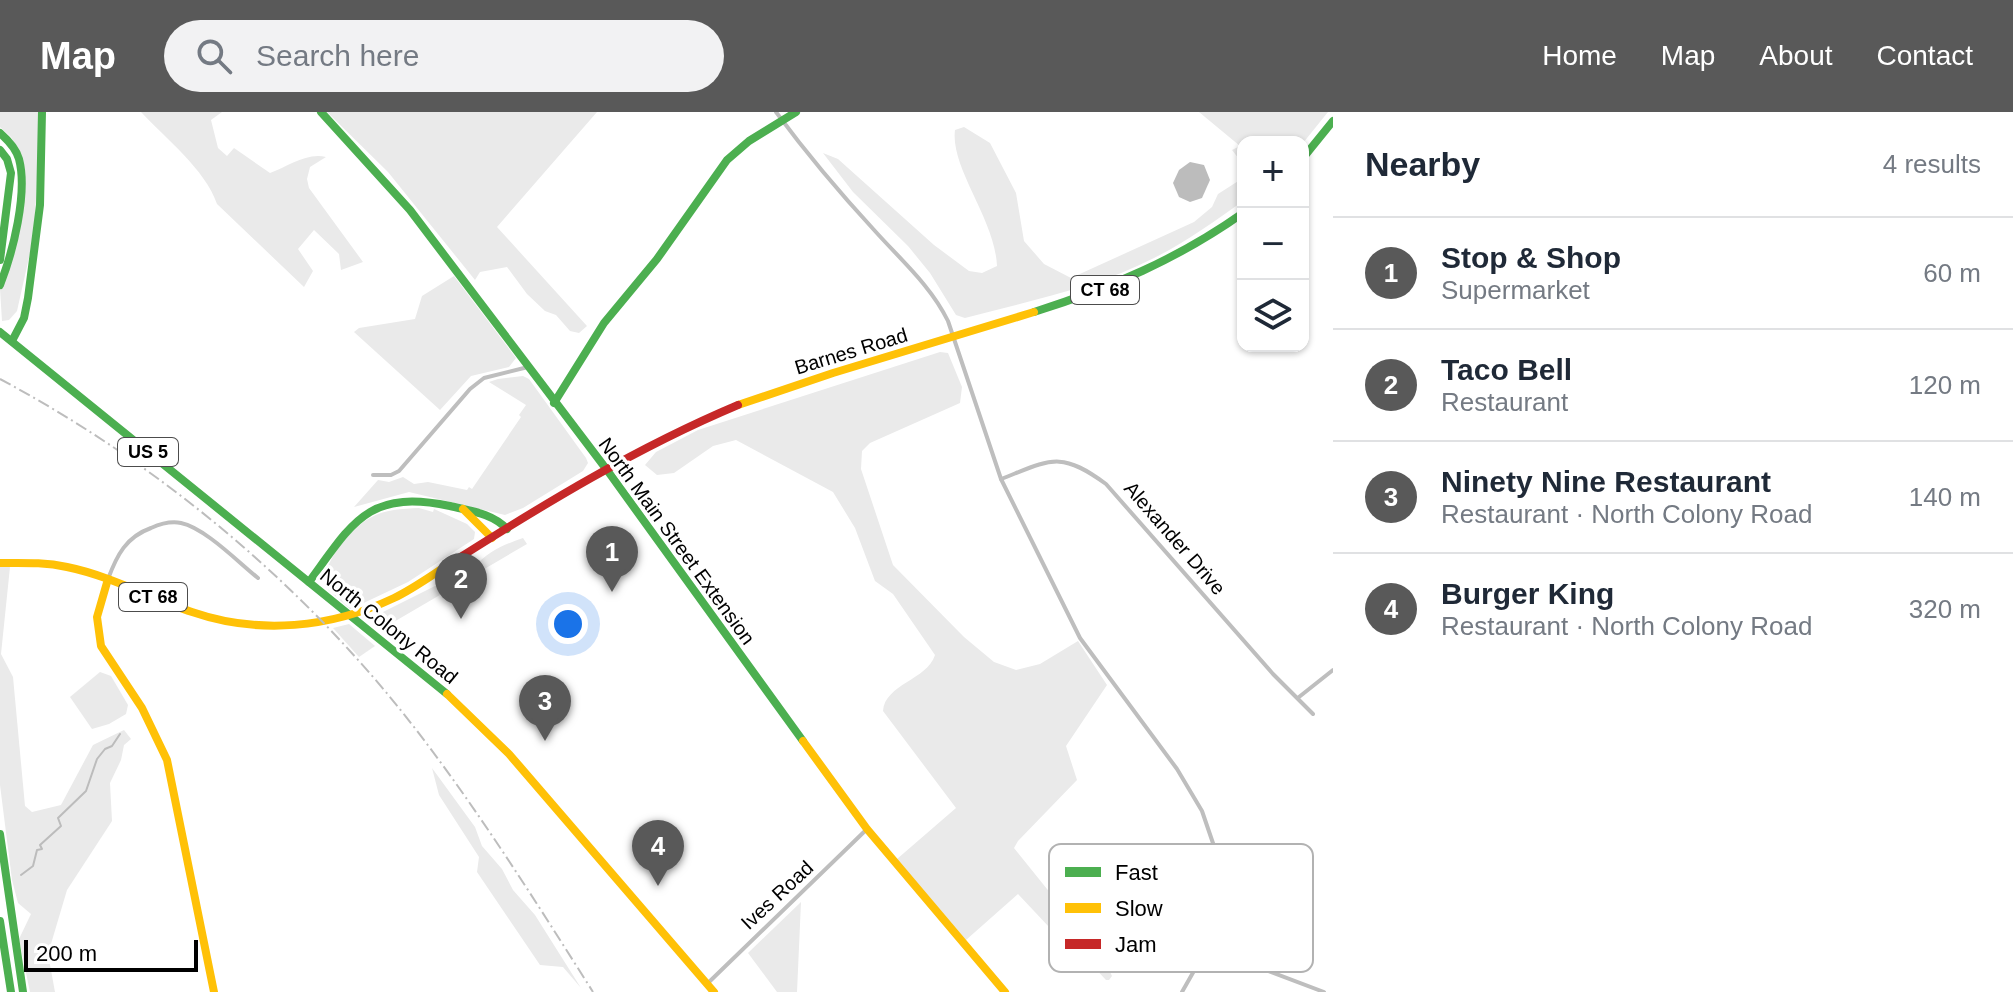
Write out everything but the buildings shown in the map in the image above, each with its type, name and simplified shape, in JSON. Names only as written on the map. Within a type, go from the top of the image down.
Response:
[{"type":"main road","points":[[12,341],[24,318],[28,298],[40,205],[42,112]]},
{"type":"main road","name":"North Main Street Extension","points":[[321,112],[389,184],[607,470],[867,829],[1005,992]]},
{"type":"main road","points":[[554,403],[604,323],[657,259],[727,160],[779,116],[796,112]]},
{"type":"main road","points":[[1309,151],[1333,121]]},
{"type":"main road","points":[[0,133],[16,150],[21,178],[10,262],[0,285]]},
{"type":"main road","points":[[0,150],[7,159],[11,173],[0,260]]},
{"type":"main road","name":"Barnes Road","points":[[108,579],[215,619],[266,627],[306,626],[366,611],[396,597],[668,435],[714,414],[828,374],[1134,278],[1174,259],[1237,217]]},
{"type":"main road","name":"North Colony Road","points":[[0,332],[451,697],[486,729],[714,992]]},
{"type":"main road","points":[[309,582],[353,524],[390,502],[420,499],[491,516],[507,529]]},
{"type":"main road","points":[[463,509],[492,538]]},
{"type":"main road","name":"CT 68","points":[[0,563],[48,564],[108,579]]},
{"type":"main road","points":[[108,579],[97,617],[101,646],[142,708],[167,760],[214,992]]},
{"type":"main road","points":[[0,834],[23,992]]},
{"type":"main road","points":[[0,921],[11,992]]},
{"type":"street","points":[[779,116],[828,179],[926,285],[940,305],[1001,479],[1080,638],[1177,769],[1202,811],[1213,844]]},
{"type":"street","points":[[373,475],[391,475],[399,471],[470,389],[484,378],[528,367]]},
{"type":"street","name":"Alexander Drive","points":[[1001,479],[1049,460],[1082,466],[1106,484],[1273,674],[1313,714]]},
{"type":"street","points":[[108,579],[123,546],[142,531],[171,522],[193,527],[258,578]]},
{"type":"street","points":[[1299,697],[1333,670]]},
{"type":"street","name":"Ives Road","points":[[708,983],[867,829]]},
{"type":"street","points":[[1182,992],[1193,972]]},
{"type":"street","points":[[1271,972],[1324,992]]},
{"type":"shaded area","points":[[0,112],[40,112],[35,218],[30,253],[17,311],[9,320],[2,321],[0,289],[21,202],[16,146],[0,127]]},
{"type":"shaded area","points":[[141,112],[222,112],[211,120],[218,148],[227,156],[234,148],[270,173],[304,158],[326,157],[310,167],[307,179],[309,188],[363,262],[341,270],[339,254],[314,230],[298,249],[313,271],[304,287],[217,204],[204,179]]},
{"type":"shaded area","points":[[327,112],[597,112],[497,227],[587,326],[579,333],[570,331],[556,315],[545,311],[527,294],[507,267],[480,272],[475,280],[388,172]]},
{"type":"shaded area","points":[[1199,112],[1328,112],[1309,136],[1237,136],[1237,144]]},
{"type":"shaded area","points":[[964,127],[990,143],[1016,193],[1024,241],[1044,264],[1071,278],[1194,222],[1212,207],[1218,194],[1237,182],[1237,205],[1177,245],[1109,278],[965,318],[956,315],[930,273],[908,246],[853,192],[823,153],[838,159],[934,245],[969,271],[982,273],[997,266],[994,248],[959,161],[955,130]]},
{"type":"shaded area","points":[[1190,162],[1204,165],[1210,180],[1202,198],[1190,202],[1179,197],[1173,183],[1179,170]]},
{"type":"shaded area","points":[[454,276],[516,358],[509,367],[471,376],[440,410],[354,332],[359,328],[415,319],[422,296]]},
{"type":"shaded area","points":[[940,352],[948,353],[962,387],[960,403],[870,443],[862,451],[861,469],[893,565],[964,637],[994,662],[1016,670],[1040,664],[1078,641],[1107,685],[1066,746],[1077,780],[1014,848],[1049,891],[1049,927],[1018,894],[966,940],[897,859],[956,808],[883,711],[891,694],[924,670],[935,655],[893,594],[875,581],[855,528],[833,492],[736,440],[713,446],[674,473],[657,475],[645,465],[656,452],[698,430]]},
{"type":"shaded area","points":[[523,376],[529,379],[586,458],[588,463],[583,471],[523,508],[505,515],[409,492],[354,507],[378,480],[389,482],[403,477],[414,484],[428,482],[472,489],[526,405],[489,382]]},
{"type":"shaded area","points":[[419,508],[433,512],[434,509],[467,524],[475,532],[474,539],[408,582],[350,609],[326,588],[327,569],[338,548],[354,530],[382,513]]},
{"type":"shaded area","points":[[523,538],[527,544],[392,623],[374,624],[371,618],[447,580],[467,562],[474,567],[497,549]]},
{"type":"shaded area","points":[[0,567],[10,567],[1,654],[13,677],[25,806],[32,812],[61,805],[93,745],[124,730],[131,739],[124,745],[110,783],[112,821],[67,890],[48,954],[55,992],[30,992],[19,939],[31,914],[18,903],[12,880],[0,785]]},
{"type":"shaded area","points":[[349,624],[375,646],[359,657],[333,628]]},
{"type":"shaded area","points":[[100,672],[111,676],[128,705],[126,714],[92,729],[70,697]]},
{"type":"shaded area","points":[[432,768],[475,827],[482,846],[535,915],[581,988],[563,967],[540,965],[477,872],[479,857],[439,795]]},
{"type":"shaded area","points":[[801,902],[797,992],[777,992],[748,953]]},
{"type":"shaded area","points":[[1099,972],[1110,972],[1112,976],[1106,980]]},
{"type":"waterway","points":[[21,875],[33,866],[37,850],[42,849],[40,845],[61,826],[58,818],[86,791],[97,759],[120,734]]},
{"type":"railway","points":[[0,379],[59,412],[172,489],[225,531],[325,624],[371,674],[438,759],[593,992]]},
{"type":"traffic: fast","points":[[12,341],[24,318],[28,298],[40,205],[42,112]]},
{"type":"traffic: fast","points":[[321,112],[410,210],[607,470],[803,741]]},
{"type":"traffic: fast","points":[[554,403],[604,323],[657,259],[727,160],[749,141],[796,112]]},
{"type":"traffic: fast","points":[[1309,151],[1333,121]]},
{"type":"traffic: fast","points":[[0,133],[18,155],[22,188],[14,240],[0,285]]},
{"type":"traffic: fast","points":[[0,150],[7,159],[11,173],[0,260]]},
{"type":"traffic: fast","points":[[1034,312],[1143,271],[1237,217]]},
{"type":"traffic: fast","points":[[0,332],[447,694]]},
{"type":"traffic: fast","points":[[309,582],[351,527],[381,507],[400,502],[450,506],[488,516],[507,529]]},
{"type":"traffic: fast","points":[[0,834],[23,992]]},
{"type":"traffic: fast","points":[[0,921],[11,992]]},
{"type":"traffic: slow","points":[[738,405],[1034,312]]},
{"type":"traffic: slow","points":[[463,509],[492,538]]},
{"type":"traffic: slow","points":[[0,563],[67,567],[192,612],[243,624],[269,626],[320,622],[370,608],[401,594],[451,563]]},
{"type":"traffic: slow","points":[[108,579],[97,617],[101,646],[142,708],[167,760],[214,992]]},
{"type":"traffic: slow","points":[[447,694],[509,754],[714,992]]},
{"type":"traffic: slow","points":[[803,741],[867,829],[1005,992]]},
{"type":"traffic: jam","points":[[451,563],[591,478],[738,405]]},
{"type":"place","name":"Stop & Shop","points":[[612,592]]},
{"type":"place","name":"Taco Bell","points":[[461,619]]},
{"type":"place","name":"Ninety Nine Restaurant","points":[[545,741]]},
{"type":"place","name":"Burger King","points":[[658,886]]}]
